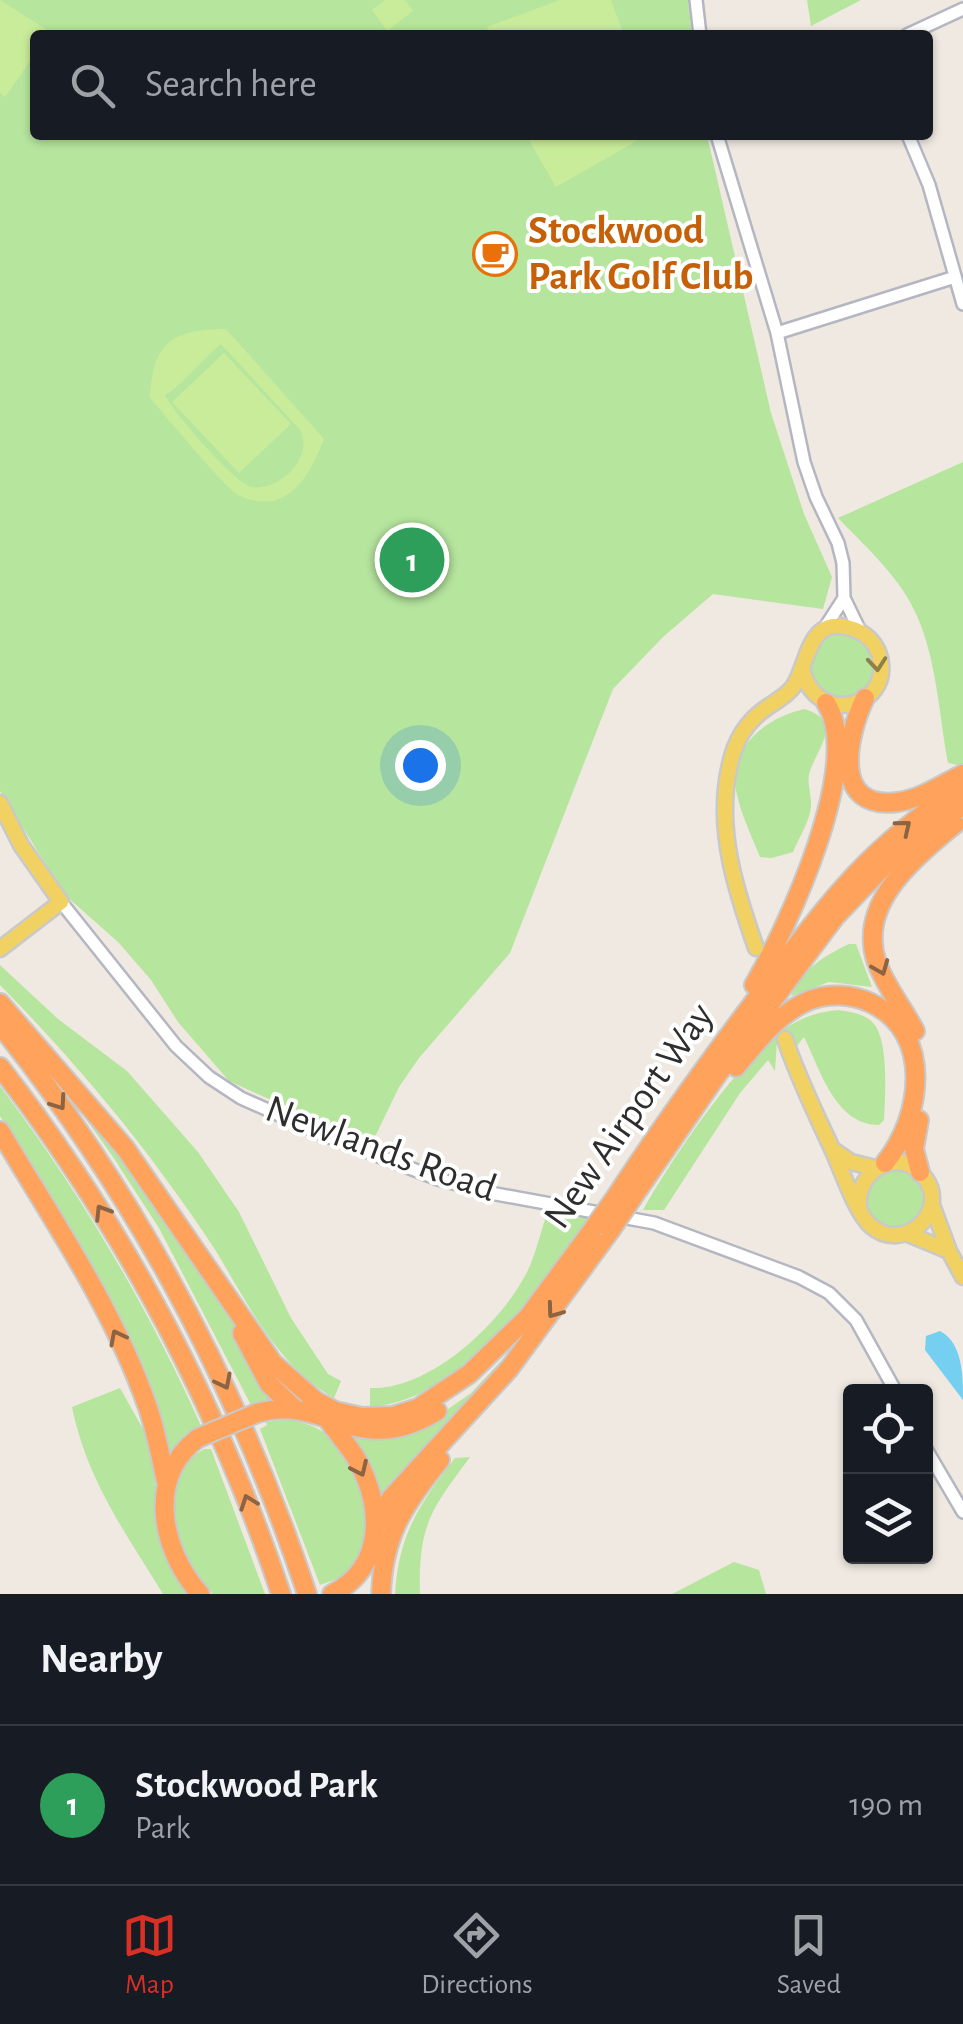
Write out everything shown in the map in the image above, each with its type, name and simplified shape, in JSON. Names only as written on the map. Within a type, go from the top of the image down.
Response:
[{"type":"highway","points":[[865,698],[850,732],[847,757],[854,784],[863,794],[884,802],[904,801],[963,774]]},
{"type":"highway","points":[[728,1034],[794,910],[827,810],[837,730],[823,701]]},
{"type":"highway","name":"New Airport Way","points":[[377,1524],[391,1498],[491,1391],[539,1331],[728,1034],[823,908],[866,861],[918,816],[963,788]]},
{"type":"highway","name":"New Airport Way","points":[[625,1196],[676,1135],[834,917],[884,865],[963,804]]},
{"type":"highway","points":[[920,1172],[915,1140],[923,1101],[924,1059],[912,1025],[876,960],[872,930],[882,901],[897,878],[963,817]]},
{"type":"highway","points":[[676,1135],[774,1024],[812,999],[846,996],[863,999],[889,1015],[902,1028],[914,1057],[915,1094],[910,1116],[900,1143],[880,1166]]},
{"type":"highway","points":[[0,1003],[126,1148],[284,1375],[325,1407],[362,1417],[393,1416],[431,1401],[469,1374],[530,1315]]},
{"type":"highway","points":[[0,1025],[111,1179],[186,1307],[233,1398],[308,1594]]},
{"type":"highway","points":[[0,1067],[90,1194],[163,1316],[240,1480],[281,1594]]},
{"type":"highway","points":[[0,1130],[97,1296],[126,1354],[153,1423],[166,1480],[164,1508],[171,1542],[187,1577],[200,1594]]},
{"type":"highway","name":"New Airport Way","points":[[295,1409],[351,1428],[375,1430],[406,1426],[434,1413],[480,1376],[601,1230]]},
{"type":"highway","points":[[210,1270],[264,1376],[295,1409]]},
{"type":"highway","points":[[380,1594],[384,1559],[400,1513],[491,1391]]},
{"type":"highway","points":[[166,1480],[179,1454],[198,1438],[257,1413],[295,1409]]},
{"type":"highway","points":[[328,1420],[361,1468],[377,1524],[370,1594]]},
{"type":"highway","points":[[332,1594],[355,1579],[371,1554]]},
{"type":"main road","points":[[756,948],[730,864],[725,792],[734,748],[756,716],[792,688],[807,647],[822,632],[834,628],[860,631],[869,638],[880,658],[879,680],[865,698],[846,706],[779,700]]},
{"type":"main road","points":[[802,668],[811,692],[823,701]]},
{"type":"main road","name":"Newlands Road","points":[[0,803],[21,845],[60,902]]},
{"type":"main road","points":[[0,949],[60,902]]},
{"type":"main road","points":[[784,1038],[808,1100],[873,1228],[890,1236],[908,1234],[949,1252]]},
{"type":"main road","points":[[832,1148],[851,1162],[910,1165],[920,1172],[930,1186],[932,1204],[949,1252],[963,1276]]},
{"type":"main road","points":[[859,1206],[863,1181],[880,1166]]},
{"type":"main road","points":[[908,1234],[924,1222],[932,1204]]},
{"type":"street","points":[[696,0],[699,30]]},
{"type":"street","points":[[918,30],[963,10]]},
{"type":"street","points":[[719,140],[777,333],[804,462],[841,553],[844,598],[860,631]]},
{"type":"street","points":[[910,140],[929,184],[963,304]]},
{"type":"street","points":[[777,333],[955,276]]},
{"type":"street","points":[[822,632],[844,598]]},
{"type":"street","name":"Newlands Road","points":[[60,902],[176,1046],[209,1077],[241,1098],[438,1179],[496,1194],[654,1223],[800,1277],[829,1293],[856,1320],[892,1384]]},
{"type":"street","points":[[933,1460],[963,1512]]},
{"type":"green space","points":[[0,0],[688,0],[691,30],[30,30],[30,140],[708,140],[771,413],[804,514],[832,577],[823,609],[713,594],[663,637],[613,689],[510,953],[419,1058],[399,1087],[371,1145],[229,1081],[178,1022],[151,980],[119,943],[65,895],[0,791]]},
{"type":"green space","points":[[0,0],[47,30],[30,30],[30,61],[5,97],[0,93]]},
{"type":"green space","points":[[385,0],[405,0],[413,11],[386,30],[372,10]]},
{"type":"green space","points":[[560,0],[611,0],[622,30],[488,30],[487,27]]},
{"type":"green space","points":[[807,0],[861,0],[811,26]]},
{"type":"green space","points":[[529,140],[638,140],[556,187]]},
{"type":"green space","points":[[226,329],[324,439],[304,478],[284,497],[257,501],[232,491],[150,398],[155,364],[168,343],[191,332]],"holes":[[[221,344],[301,431],[303,450],[294,468],[275,483],[252,487],[219,461],[165,395]]]},
{"type":"green space","points":[[224,353],[291,424],[239,473],[172,402]]},
{"type":"green space","points":[[963,462],[963,766],[948,763],[929,651],[910,602],[882,564],[838,518]]},
{"type":"green space","points":[[843,634],[867,643],[876,667],[867,691],[843,700],[819,691],[810,667],[819,643]]},
{"type":"green space","points":[[804,709],[817,714],[826,729],[809,775],[808,819],[793,852],[760,857],[738,801],[736,768],[747,744],[766,725]]},
{"type":"green space","points":[[849,944],[856,944],[872,987],[829,982],[791,996],[815,964]]},
{"type":"green space","points":[[0,965],[58,1019],[127,1071],[198,1152],[239,1212],[291,1318],[328,1374],[341,1381],[334,1398],[314,1385],[280,1352],[205,1234],[150,1157],[88,1080],[0,985]]},
{"type":"green space","points":[[839,1010],[870,1020],[881,1038],[884,1120],[879,1125],[864,1123],[840,1106],[804,1037],[796,1047],[792,1036],[777,1041],[775,1071],[768,1060],[740,1093],[664,1210],[643,1210],[706,1114],[764,1046],[802,1019]]},
{"type":"green space","points":[[47,1064],[108,1133],[227,1309],[265,1384],[284,1403],[252,1407],[159,1228]]},
{"type":"green space","points":[[0,1086],[111,1251],[202,1428],[168,1463],[163,1434],[0,1116]]},
{"type":"green space","points":[[895,1168],[917,1176],[925,1198],[917,1220],[895,1228],[873,1220],[865,1198],[873,1176]]},
{"type":"green space","points":[[546,1216],[591,1218],[524,1307],[469,1362],[438,1384],[405,1399],[370,1407],[370,1388],[416,1378],[439,1366],[481,1333],[514,1293],[529,1267]]},
{"type":"green space","points":[[518,1343],[380,1508],[347,1434],[434,1419],[471,1393]]},
{"type":"green space","points":[[120,1388],[148,1438],[168,1562],[190,1594],[163,1594],[109,1505],[87,1458],[72,1407]]},
{"type":"green space","points":[[289,1419],[317,1428],[332,1439],[352,1469],[365,1508],[364,1546],[356,1563],[342,1576],[320,1585],[260,1429],[266,1422]]},
{"type":"green space","points":[[204,1449],[211,1449],[265,1594],[213,1594],[180,1540],[173,1499],[177,1480],[187,1463]]},
{"type":"green space","points":[[470,1457],[430,1520],[421,1551],[420,1594],[395,1594],[406,1537],[421,1506],[455,1458]]},
{"type":"green space","points":[[734,1562],[759,1570],[766,1594],[672,1594]]},
{"type":"water","points":[[940,1331],[948,1336],[957,1352],[963,1400],[925,1350],[926,1336]]},
{"type":"place","name":"Stockwood Park Golf Club","points":[[495,254]]},
{"type":"place","name":"Stockwood Park","points":[[412,560]]}]
